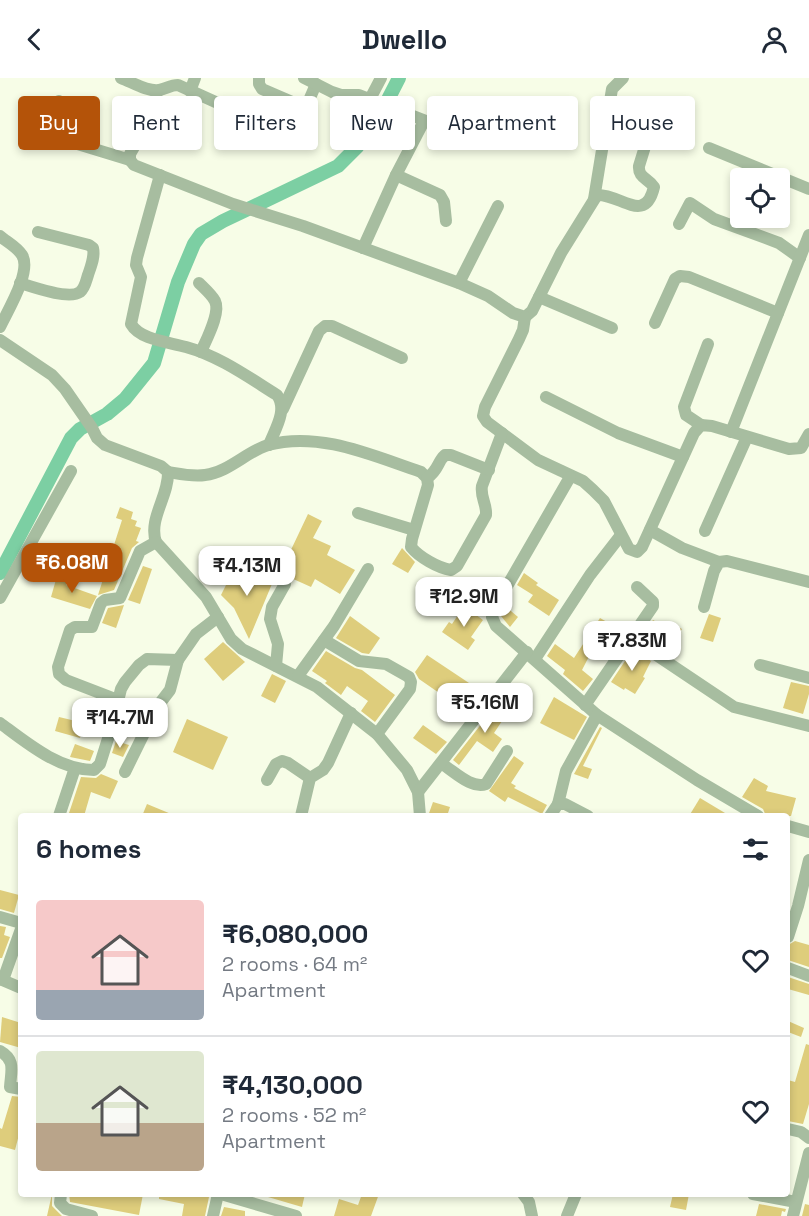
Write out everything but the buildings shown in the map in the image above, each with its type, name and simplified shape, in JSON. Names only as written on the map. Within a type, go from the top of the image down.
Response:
[{"type":"street","points":[[121,78],[157,90],[178,85],[214,102]]},
{"type":"street","points":[[190,91],[195,78]]},
{"type":"street","points":[[260,78],[259,84],[262,89],[278,96]]},
{"type":"street","points":[[304,78],[341,95],[362,96]]},
{"type":"street","points":[[374,96],[381,78]]},
{"type":"street","points":[[594,199],[612,89],[623,78]]},
{"type":"street","points":[[311,96],[316,84]]},
{"type":"street","points":[[130,160],[130,154],[153,112],[157,90]]},
{"type":"street","points":[[415,118],[427,122]]},
{"type":"street","points":[[363,248],[396,175],[424,121]]},
{"type":"street","points":[[709,148],[809,189]]},
{"type":"street","points":[[97,150],[130,160],[134,165],[233,204],[459,283],[488,296],[513,313],[525,317]]},
{"type":"street","points":[[644,150],[639,172],[654,187],[647,204],[642,207],[635,206],[604,195],[597,195],[557,259],[532,311],[525,317],[523,330],[484,407],[483,416],[487,422],[538,460],[570,477],[583,481],[604,501],[629,549],[637,552],[642,547],[694,433],[701,425]]},
{"type":"street","points":[[160,175],[137,258],[136,265],[141,277],[130,324],[134,329],[152,338],[216,358],[277,394],[282,401],[283,409]]},
{"type":"street","points":[[396,175],[440,195],[444,201],[446,221]]},
{"type":"street","points":[[679,224],[690,203],[706,215],[779,243],[800,258]]},
{"type":"street","points":[[459,283],[498,206]]},
{"type":"street","points":[[20,283],[52,292],[74,294],[81,292],[84,286],[94,254],[93,248],[38,232]]},
{"type":"street","points":[[731,432],[809,235]]},
{"type":"street","points":[[0,236],[18,249],[24,258],[25,267],[0,327]]},
{"type":"street","points":[[655,323],[675,279],[680,276],[689,277],[778,313]]},
{"type":"street","points":[[199,283],[215,301],[216,308],[201,352]]},
{"type":"street","points":[[539,297],[612,328]]},
{"type":"street","points":[[269,445],[319,331],[325,326],[332,326],[402,357]]},
{"type":"street","points":[[0,340],[52,375],[65,389],[97,438],[105,445],[161,466],[168,472],[206,475],[269,445],[301,441],[337,444],[421,472],[427,478],[428,485],[411,547],[415,553],[444,569],[451,570],[457,566],[486,514],[486,507],[480,494],[502,433]]},
{"type":"street","points":[[708,344],[684,407],[686,415],[701,425],[712,426],[789,448],[805,449],[809,434]]},
{"type":"street","points":[[546,397],[618,434],[683,458]]},
{"type":"street","points":[[705,531],[747,437]]},
{"type":"street","points":[[427,478],[437,469],[441,458],[445,455],[451,455],[489,470]]},
{"type":"street","points":[[0,598],[71,471]]},
{"type":"street","points":[[168,472],[168,481],[154,525],[153,534],[156,542],[206,597],[231,639],[242,649],[317,687],[377,734],[396,754],[418,792],[420,813]]},
{"type":"street","points":[[570,477],[508,582],[492,617],[496,626],[597,715],[697,780],[753,813]]},
{"type":"street","points":[[358,513],[414,530]]},
{"type":"street","points":[[650,530],[682,548],[719,562],[727,561],[809,582]]},
{"type":"street","points":[[418,792],[531,656],[621,535]]},
{"type":"street","points":[[118,700],[66,680],[58,674],[58,667],[70,630],[75,627],[92,627],[101,603],[105,600],[120,598],[140,551],[156,542]]},
{"type":"street","points":[[704,607],[714,571],[719,562]]},
{"type":"street","points":[[298,676],[324,640],[368,569]]},
{"type":"street","points":[[276,666],[278,644],[270,619],[272,607],[285,584]]},
{"type":"street","points":[[585,705],[654,605],[637,587]]},
{"type":"street","points":[[125,772],[157,707],[170,690],[177,660],[196,634],[218,617]]},
{"type":"street","points":[[631,638],[734,707],[809,726]]},
{"type":"street","points":[[324,640],[359,661],[386,664],[409,677],[410,688],[377,734]]},
{"type":"street","points":[[0,723],[37,750],[75,768],[94,770],[100,764],[125,682],[147,659],[177,660]]},
{"type":"street","points":[[760,665],[809,678]]},
{"type":"street","points":[[302,813],[310,777],[323,770],[328,763],[351,714]]},
{"type":"street","points":[[552,813],[558,804],[569,765],[597,715]]},
{"type":"street","points":[[442,764],[472,784],[480,786],[486,784],[507,751]]},
{"type":"street","points":[[267,780],[276,764],[282,761],[310,777]]},
{"type":"street","points":[[59,813],[75,768]]},
{"type":"street","points":[[558,804],[565,804],[582,813]]},
{"type":"street","points":[[790,827],[809,832]]},
{"type":"street","points":[[790,933],[803,908],[809,860]]},
{"type":"street","points":[[0,917],[18,922]]},
{"type":"street","points":[[18,937],[2,980],[18,987]]},
{"type":"street","points":[[790,969],[809,976]]},
{"type":"street","points":[[0,1051],[9,1056],[11,1063],[10,1087],[18,1088]]},
{"type":"street","points":[[790,1129],[801,1132],[809,1138]]},
{"type":"street","points":[[793,1216],[809,1153]]},
{"type":"street","points":[[61,1197],[60,1203],[66,1209],[92,1216]]},
{"type":"street","points":[[213,1216],[219,1197]]},
{"type":"street","points":[[230,1197],[296,1216]]},
{"type":"street","points":[[525,1197],[529,1202],[532,1216]]},
{"type":"street","points":[[567,1216],[575,1197]]},
{"type":"street","points":[[769,1197],[796,1202]]},
{"type":"waterway","points":[[0,573],[71,438],[80,429],[107,414],[125,399],[154,363],[178,282],[194,244],[201,234],[223,221],[338,166],[357,147],[378,119],[399,78]]}]
